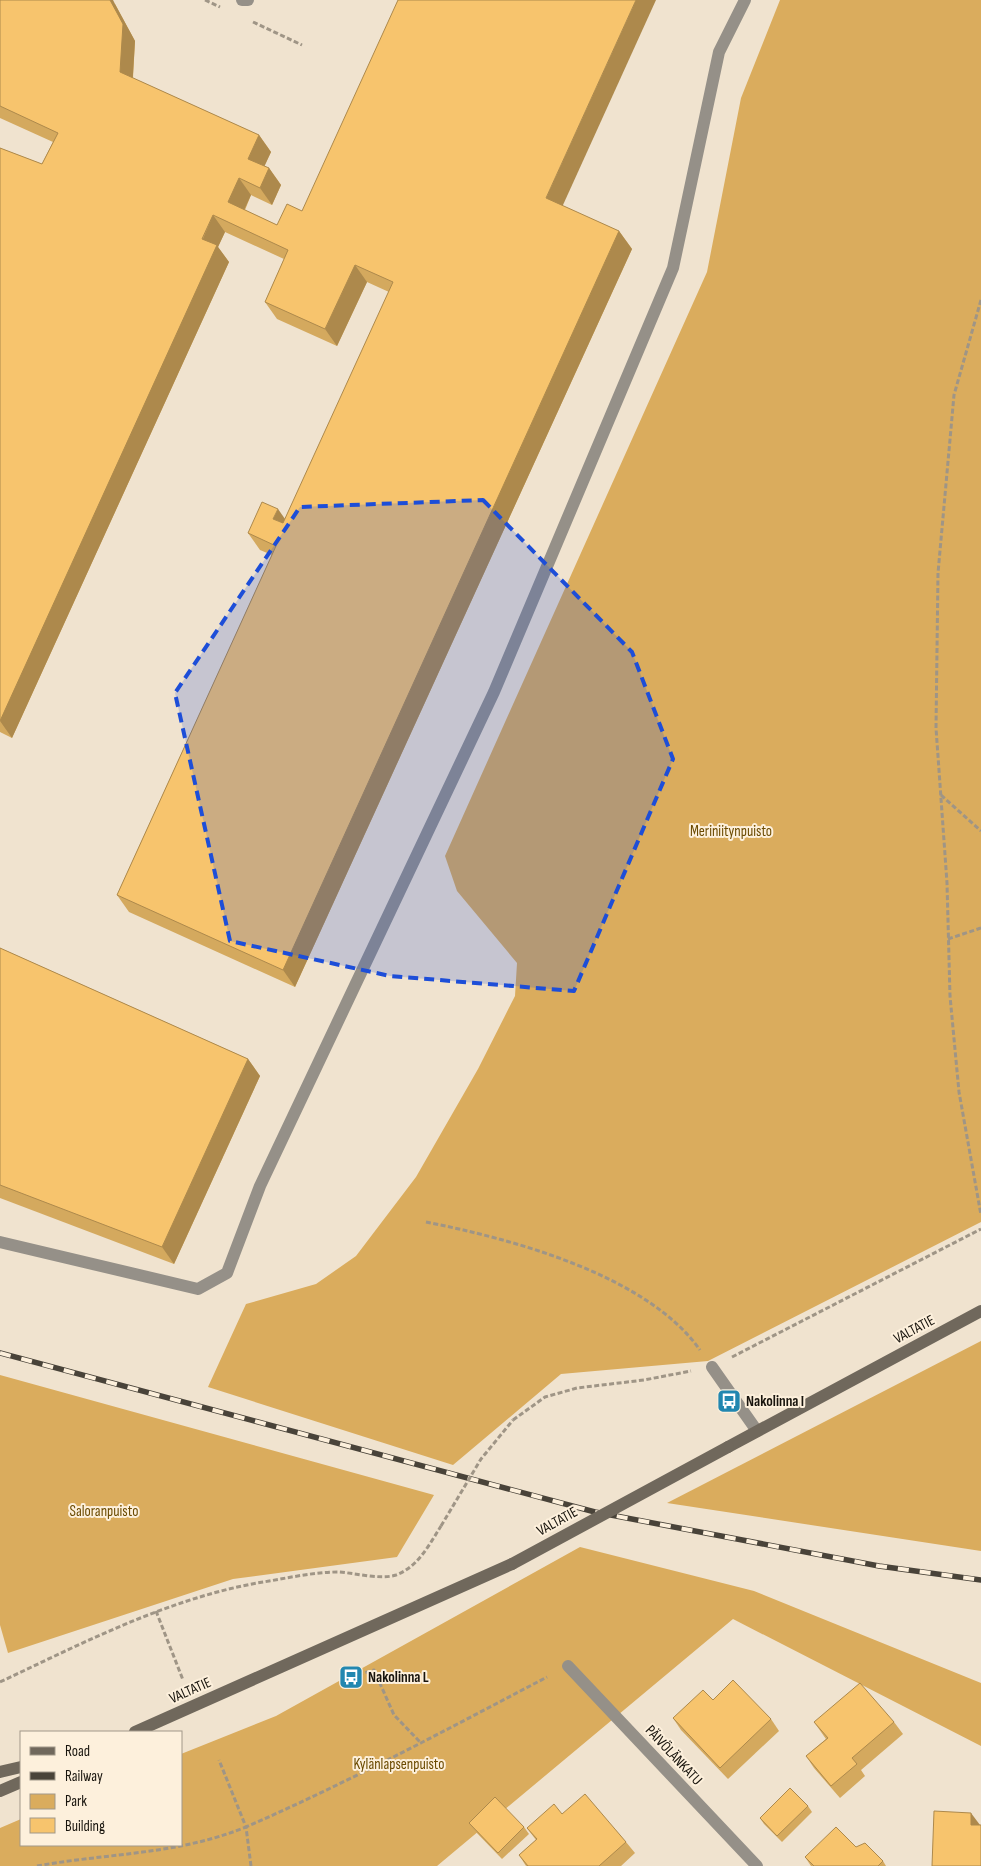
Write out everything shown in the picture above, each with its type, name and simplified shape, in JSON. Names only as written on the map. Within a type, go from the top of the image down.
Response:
[{"type":"main road","name":"VALTATIE","points":[[137,1731],[512,1564],[981,1311]]},
{"type":"main road","points":[[0,1772],[20,1767]]},
{"type":"main road","points":[[0,1791],[20,1782]]},
{"type":"street","points":[[242,0],[248,0]]},
{"type":"street","points":[[0,1242],[198,1289],[227,1273],[260,1186],[494,692],[674,268],[719,52],[745,0]]},
{"type":"street","points":[[712,1367],[757,1431]]},
{"type":"street","name":"PÄIVÖLÄNKATU","points":[[568,1666],[757,1866]]},
{"type":"path","points":[[981,300],[954,396],[938,573],[936,728],[947,883],[950,996],[959,1092],[981,1215]]},
{"type":"path","points":[[940,795],[981,832]]},
{"type":"path","points":[[948,939],[981,928]]},
{"type":"path","points":[[426,1222],[544,1252],[592,1271],[636,1295],[667,1316],[693,1341],[712,1367]]},
{"type":"path","points":[[0,1682],[156,1611],[204,1595],[314,1573],[340,1572],[394,1576],[407,1569],[422,1556],[480,1459],[513,1420],[545,1397],[577,1388],[644,1380],[712,1367],[981,1229]]},
{"type":"path","points":[[156,1611],[183,1680]]},
{"type":"path","points":[[182,1846],[219,1838],[301,1803],[568,1666]]},
{"type":"path","points":[[351,1677],[374,1670],[394,1715],[421,1743]]},
{"type":"path","points":[[219,1760],[246,1826],[251,1866]]},
{"type":"path","points":[[37,1866],[180,1846]]},
{"type":"highlighted area","points":[[483,500],[632,652],[673,759],[574,991],[390,976],[230,941],[175,693],[300,507]]},
{"type":"green space","name":"Meriniitynpuisto","points":[[780,0],[981,0],[981,1222],[708,1361],[561,1374],[453,1465],[208,1387],[246,1304],[316,1284],[356,1256],[416,1177],[478,1069],[515,996],[517,963],[457,891],[445,856],[707,272],[741,98]]},
{"type":"green space","points":[[981,1341],[981,1551],[667,1503]]},
{"type":"green space","name":"Saloranpuisto","points":[[0,1375],[434,1495],[397,1557],[233,1579],[8,1653],[0,1625]]},
{"type":"green space","name":"Kylänlapsenpuisto","points":[[580,1547],[754,1591],[981,1683],[981,1746],[733,1619],[437,1866],[0,1866],[0,1828],[20,1819],[20,1846],[182,1846],[182,1754],[276,1716]]},
{"type":"building","points":[[0,0],[110,0],[123,24],[120,72],[259,135],[248,159],[269,168],[260,188],[239,178],[228,202],[277,225],[287,204],[302,211],[398,0],[636,0],[546,198],[619,231],[283,970],[117,895],[276,546],[248,533],[262,502],[278,509],[273,519],[283,523],[393,282],[355,265],[325,329],[265,302],[288,250],[213,215],[202,239],[217,245],[0,721],[0,148],[42,164],[58,133],[0,106]]},
{"type":"building","points":[[0,948],[248,1059],[162,1247],[0,1185]]},
{"type":"building","points":[[733,1680],[771,1719],[720,1768],[673,1718],[703,1690],[713,1700]]},
{"type":"building","points":[[860,1683],[894,1722],[852,1758],[857,1764],[831,1786],[806,1756],[828,1738],[814,1722]]},
{"type":"building","points":[[790,1788],[808,1806],[777,1836],[760,1818]]},
{"type":"building","points":[[585,1794],[626,1842],[599,1866],[528,1866],[519,1855],[537,1839],[527,1828],[554,1804],[562,1814]]},
{"type":"building","points":[[495,1797],[524,1827],[498,1853],[469,1823]]},
{"type":"building","points":[[934,1811],[971,1813],[971,1825],[981,1825],[981,1866],[932,1866]]},
{"type":"building","points":[[836,1827],[856,1847],[865,1843],[883,1861],[878,1866],[814,1866],[805,1857]]},
{"type":"railway","points":[[0,1353],[595,1512],[879,1566],[981,1580]]},
{"type":"place","name":"Nakolinna I","points":[[729,1401]]},
{"type":"place","name":"Nakolinna L","points":[[351,1677]]}]
